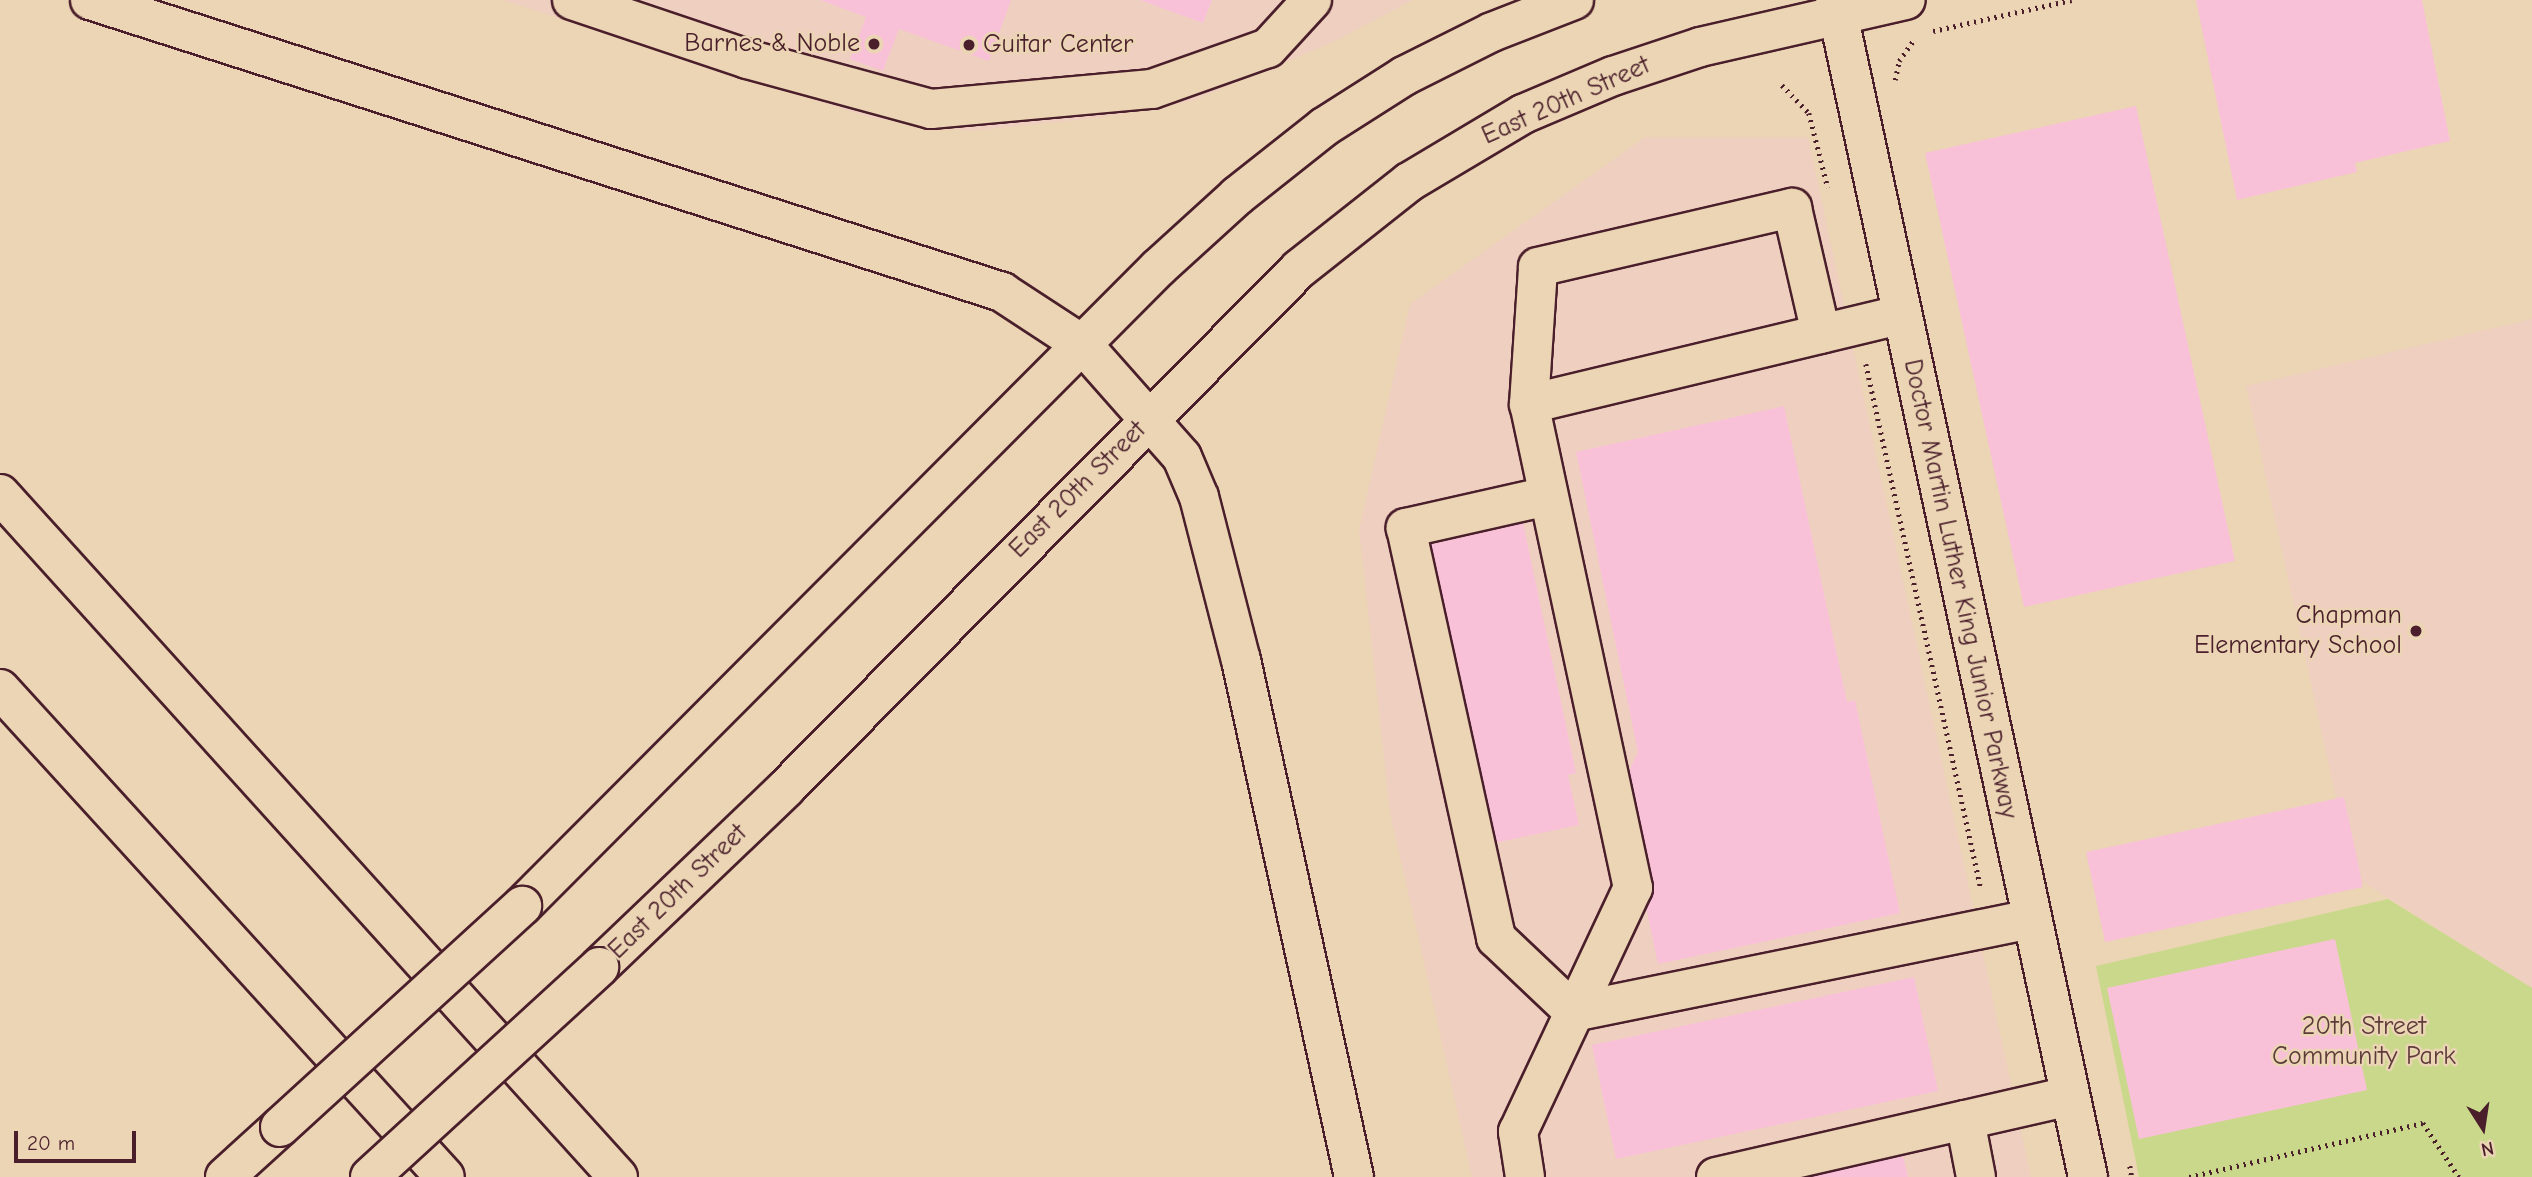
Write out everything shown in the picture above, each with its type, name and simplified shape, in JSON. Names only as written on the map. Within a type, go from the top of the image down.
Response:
[{"type":"main road","points":[[90,0],[1002,292],[1083,345],[1188,465],[1216,558],[1354,1177]]},
{"type":"main road","points":[[572,0],[747,59],[931,109],[1152,89],[1268,48],[1312,0]]},
{"type":"main road","points":[[225,1177],[522,906],[1194,234],[1324,127],[1447,53],[1574,0]]},
{"type":"main road","name":"East 20th Street","points":[[370,1177],[599,967],[786,788],[1299,269],[1409,182],[1483,136],[1613,76],[1700,47],[1837,8],[1906,0]]},
{"type":"main road","name":"Doctor Martin Luther King Junior Parkway","points":[[1837,8],[2088,1177]]},
{"type":"main road","points":[[1525,1177],[1518,1132],[1633,888],[1529,404],[1538,267],[1792,208],[1821,334]]},
{"type":"main road","points":[[1529,404],[1901,315]]},
{"type":"main road","points":[[0,494],[618,1177]]},
{"type":"main road","points":[[1548,496],[1406,528],[1496,938],[1574,1012]]},
{"type":"main road","points":[[0,689],[445,1177]]},
{"type":"main road","points":[[1574,1012],[2032,919]]},
{"type":"main road","points":[[1716,1177],[2070,1096]]},
{"type":"main road","points":[[1965,1120],[1976,1177]]},
{"type":"path","points":[[1896,88],[1905,50],[1923,35],[2072,0]]},
{"type":"path","points":[[1782,85],[1809,113],[1831,203]]},
{"type":"path","points":[[1858,326],[1990,928]]},
{"type":"path","points":[[2189,1177],[2423,1123],[2459,1177]]},
{"type":"path","points":[[2129,1163],[2132,1177]]},
{"type":"shaded area","points":[[502,0],[1413,0],[1331,43],[1192,101],[1098,118],[969,131],[871,118]]},
{"type":"shaded area","points":[[1645,137],[1808,137],[2031,1177],[1472,1177],[1390,812],[1359,530],[1410,304]]},
{"type":"shaded area","name":"Chapman Elementary School","points":[[2532,319],[2532,988],[2353,876],[2246,386]]},
{"type":"green space","name":"20th Street Community Park","points":[[2388,899],[2532,988],[2532,1177],[2139,1177],[2096,966]]},
{"type":"building","name":"Guitar Center","points":[[820,0],[1011,0],[989,61],[899,29],[883,71],[850,59],[866,17]]},
{"type":"building","points":[[1140,0],[1212,0],[1203,23]]},
{"type":"building","points":[[2196,0],[2422,0],[2450,141],[2355,163],[2357,172],[2237,200]]},
{"type":"building","points":[[2136,106],[2235,561],[2024,607],[1925,153]]},
{"type":"building","points":[[1784,406],[1847,702],[1855,700],[1900,913],[1658,964],[1621,789],[1638,752],[1576,452]]},
{"type":"building","points":[[1523,523],[1576,773],[1568,775],[1579,825],[1490,844],[1425,546]]},
{"type":"building","points":[[2344,797],[2363,887],[2105,942],[2086,852]]},
{"type":"building","points":[[2335,939],[2367,1090],[2139,1139],[2107,988]]},
{"type":"building","points":[[1914,977],[1938,1091],[1616,1159],[1592,1045]]},
{"type":"building","points":[[1903,1156],[1908,1177],[1811,1176]]},
{"type":"place","name":"Barnes & Noble","points":[[874,44]]},
{"type":"place","name":"Guitar Center","points":[[969,45]]},
{"type":"place","name":"Chapman Elementary School","points":[[2416,631]]}]
